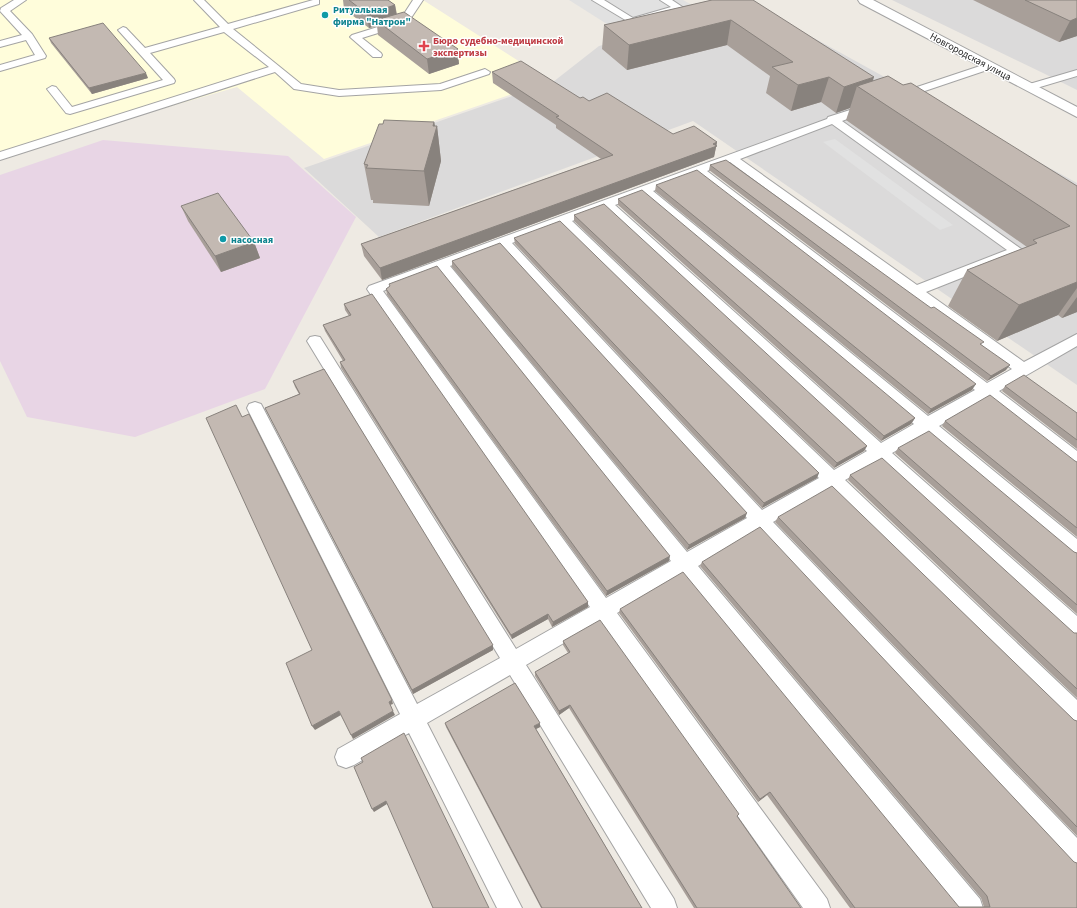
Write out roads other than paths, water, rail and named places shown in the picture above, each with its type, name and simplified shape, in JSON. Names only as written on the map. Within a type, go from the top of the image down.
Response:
[{"type":"street","name":"Новгородская улица","points":[[864,0],[1077,113]]},
{"type":"lane","points":[[0,68],[41,56],[29,36],[4,10],[21,0]]},
{"type":"lane","points":[[199,0],[226,28],[277,68],[298,88],[339,93],[441,87],[485,72]]},
{"type":"lane","points":[[377,55],[355,37],[404,22],[418,0]]},
{"type":"lane","points":[[597,0],[632,21],[679,8],[665,0]]},
{"type":"lane","points":[[143,52],[316,2]]},
{"type":"lane","points":[[52,89],[70,111],[170,81],[123,30]]},
{"type":"lane","points":[[0,44],[29,36]]},
{"type":"lane","points":[[818,908],[374,289],[832,119],[989,66]]},
{"type":"lane","points":[[0,156],[277,68]]},
{"type":"lane","points":[[1030,87],[1077,73]]},
{"type":"lane","points":[[832,119],[1017,251],[915,291]]},
{"type":"lane","points":[[730,157],[1023,369]]},
{"type":"lane","points":[[696,169],[1077,460]]},
{"type":"lane","points":[[643,189],[1077,550]]},
{"type":"lane","points":[[606,203],[1077,629]]},
{"type":"lane","points":[[562,219],[830,479],[1077,715]]},
{"type":"lane","points":[[503,241],[759,520],[1077,855]]},
{"type":"lane","points":[[441,264],[684,563],[972,908]]},
{"type":"lane","points":[[346,757],[1077,338]]},
{"type":"lane","points":[[315,341],[514,661],[665,908]]},
{"type":"lane","points":[[255,408],[510,908]]},
{"type":"place","name":"Ритуальная фирма \"Натрон\"","points":[[325,15]]},
{"type":"place","name":"Бюро судебно-медицинской экспертизы","points":[[424,46]]},
{"type":"place","name":"насосная","points":[[223,239]]}]
